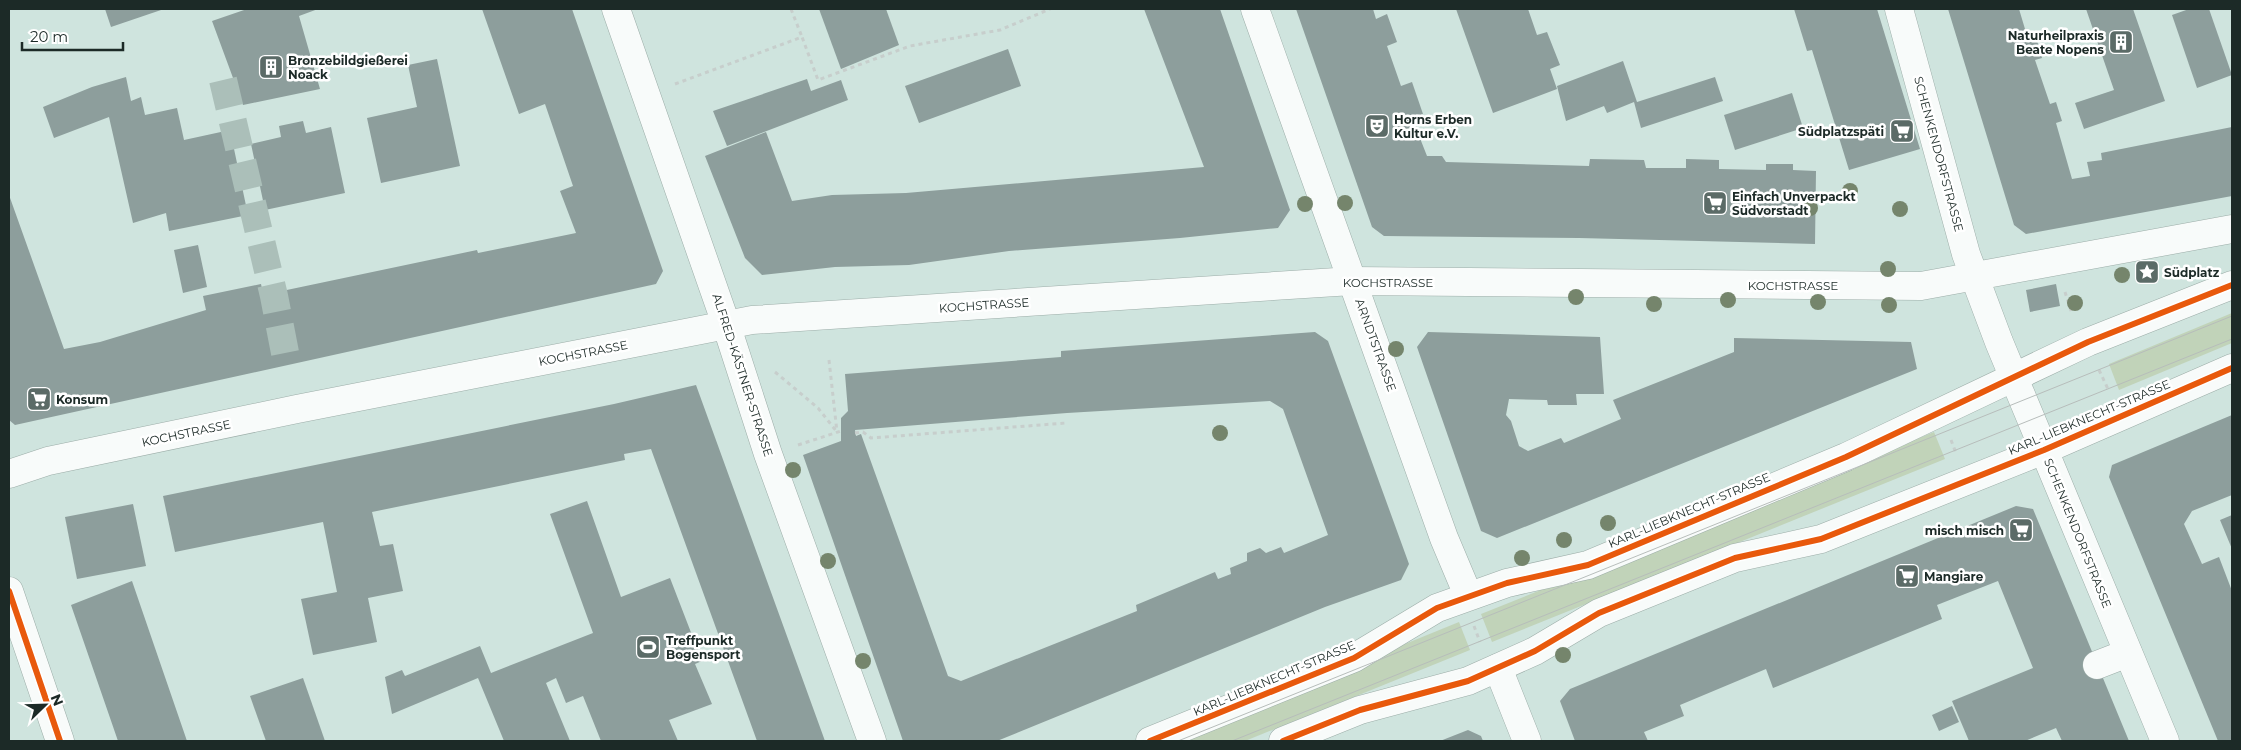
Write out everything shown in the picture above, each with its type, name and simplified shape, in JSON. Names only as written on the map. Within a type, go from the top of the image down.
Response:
[{"type":"street","name":"ALFRED-KÄSTNER-STRASSE","points":[[616,9],[726,324],[768,454],[872,741]]},
{"type":"street","name":"ARNDTSTRASSE","points":[[1255,9],[1444,538],[1468,595]]},
{"type":"street","name":"SCHENKENDORFSTRASSE","points":[[1899,9],[1962,240],[1974,275],[2044,450],[2165,741]]},
{"type":"street","points":[[1974,275],[2056,262],[2232,229]]},
{"type":"street","name":"KOCHSTRASSE","points":[[9,474],[48,461],[192,431],[726,324],[781,317],[1352,281],[1921,286],[1974,275]]},
{"type":"street","name":"KARL-LIEBKNECHT-STRASSE","points":[[1150,741],[1354,658],[1437,608],[1468,595],[1507,583],[1588,565],[1846,457],[1939,411],[2015,378],[2088,342],[2232,285]]},
{"type":"street","name":"KARL-LIEBKNECHT-STRASSE","points":[[1288,740],[1360,710],[1468,681],[1490,659],[1534,651],[1599,613],[1735,558],[1821,539],[2044,450],[2232,368]]},
{"type":"street","points":[[9,591],[60,741]]},
{"type":"street","points":[[2097,665],[2128,653]]},
{"type":"street","points":[[1490,659],[1528,741]]},
{"type":"path","points":[[791,9],[818,80],[910,46],[1000,30],[1050,9]]},
{"type":"path","points":[[646,95],[802,37]]},
{"type":"path","points":[[2056,262],[2072,313],[2076,318]]},
{"type":"path","points":[[829,360],[839,432]]},
{"type":"path","points":[[2096,362],[2110,394]]},
{"type":"path","points":[[768,366],[818,408],[839,432]]},
{"type":"path","points":[[855,433],[863,432],[870,438],[1066,423]]},
{"type":"path","points":[[810,442],[839,432]]},
{"type":"path","points":[[1472,622],[1490,659]]},
{"type":"green space","points":[[2232,313],[2232,343],[2119,390],[2109,364]]},
{"type":"green space","points":[[1934,432],[1945,459],[1492,642],[1481,614]]},
{"type":"green space","points":[[1459,622],[1470,650],[1245,741],[1167,741]]},
{"type":"building","points":[[105,9],[164,9],[111,27]]},
{"type":"building","name":"Bronzebildgießerei Noack","points":[[247,9],[318,9],[299,16],[320,89],[243,105],[212,21]]},
{"type":"building","points":[[482,9],[572,9],[663,271],[656,284],[15,425],[9,420],[9,195],[64,349],[100,342],[206,310],[203,296],[261,284],[264,298],[283,294],[282,291],[477,250],[478,253],[576,233],[560,191],[573,186],[545,104],[519,114]]},
{"type":"building","points":[[819,9],[886,9],[899,45],[841,69]]},
{"type":"building","points":[[1144,9],[1220,9],[1290,210],[1278,228],[1180,238],[1009,251],[909,265],[835,267],[762,275],[745,258],[705,156],[766,132],[792,201],[832,195],[906,193],[1204,167]]},
{"type":"building","points":[[1296,9],[1373,9],[1376,19],[1387,14],[1397,42],[1387,46],[1401,86],[1412,82],[1423,114],[1412,118],[1427,156],[1442,156],[1446,162],[1589,166],[1590,159],[1644,160],[1646,168],[1686,168],[1686,159],[1719,160],[1719,169],[1766,170],[1766,164],[1793,164],[1793,170],[1816,171],[1815,244],[1579,238],[1384,236],[1372,227]]},
{"type":"building","points":[[1456,9],[1528,9],[1537,35],[1547,32],[1560,65],[1550,69],[1557,89],[1493,113]]},
{"type":"building","points":[[1794,9],[1877,9],[1920,149],[1849,170],[1812,50],[1807,51]]},
{"type":"building","points":[[1948,9],[2019,9],[2028,39],[2036,37],[2042,58],[2035,60],[2050,104],[2056,102],[2062,121],[2056,123],[2072,179],[2090,176],[2087,162],[2102,160],[2101,153],[2232,127],[2232,196],[2026,234],[2014,225]]},
{"type":"building","points":[[2086,9],[2133,9],[2165,101],[2084,129],[2075,103],[2114,90]]},
{"type":"building","points":[[2189,9],[2209,9],[2232,75],[2197,88],[2172,15]]},
{"type":"building","points":[[1008,49],[1021,86],[919,123],[905,86]]},
{"type":"building","points":[[437,59],[460,166],[381,183],[367,118],[417,107],[408,65]]},
{"type":"building","points":[[1623,61],[1637,102],[1715,77],[1723,101],[1641,128],[1634,102],[1607,113],[1604,106],[1566,121],[1557,86]]},
{"type":"building","points":[[126,77],[131,101],[141,97],[145,115],[177,108],[184,140],[230,130],[248,215],[169,231],[166,213],[133,223],[109,117],[54,138],[43,107],[92,87]]},
{"type":"building","points":[[807,79],[811,91],[841,80],[848,100],[727,146],[713,111]]},
{"type":"building","points":[[1792,93],[1803,128],[1735,150],[1724,115]]},
{"type":"building","points":[[303,121],[306,133],[331,127],[345,193],[265,210],[251,144],[281,137],[279,126]]},
{"type":"building","points":[[198,245],[207,287],[183,293],[174,250]]},
{"type":"building","points":[[2056,284],[2060,306],[2030,312],[2026,290]]},
{"type":"building","points":[[1315,332],[1328,341],[1409,564],[1401,580],[1325,607],[997,741],[903,741],[803,455],[841,441],[841,418],[848,411],[845,374],[1061,357],[1061,351]],"holes":[[[1270,401],[1283,409],[1328,535],[1284,553],[1281,547],[1266,553],[1260,548],[1247,553],[1247,561],[1230,568],[1231,574],[1218,579],[1215,572],[1136,605],[1137,611],[961,681],[948,676],[861,434],[856,436],[855,430],[1067,413]]]},
{"type":"building","points":[[1428,332],[1600,337],[1604,394],[1576,394],[1577,405],[1548,405],[1547,400],[1509,399],[1506,415],[1511,421],[1519,446],[1528,451],[1561,438],[1564,443],[1621,419],[1613,400],[1734,352],[1734,338],[1911,342],[1917,369],[1497,538],[1481,531],[1417,347]]},
{"type":"building","points":[[696,385],[825,741],[757,741],[651,449],[624,454],[625,460],[372,512],[380,546],[393,544],[403,591],[368,598],[377,642],[313,655],[301,599],[337,592],[323,522],[175,552],[163,496],[614,404]]},
{"type":"building","points":[[2232,415],[2232,495],[2192,511],[2184,524],[2202,564],[2219,557],[2232,591],[2232,741],[2218,741],[2109,477],[2112,465]]},
{"type":"building","points":[[587,501],[621,597],[670,578],[702,661],[695,664],[712,704],[669,720],[678,741],[601,741],[583,696],[566,703],[556,678],[546,683],[570,741],[504,741],[478,678],[392,714],[385,677],[402,670],[405,676],[480,646],[491,673],[593,633],[550,514]]},
{"type":"building","points":[[133,504],[146,566],[77,579],[65,517]]},
{"type":"building","points":[[2016,506],[2033,509],[2129,741],[2062,741],[2056,728],[2025,741],[1969,741],[1952,701],[2033,668],[1998,581],[1937,605],[1942,619],[1773,688],[1766,669],[1680,705],[1684,716],[1644,732],[1648,741],[1575,741],[1560,701],[1570,689]]},
{"type":"building","points":[[2232,515],[2232,549],[2220,520]]},
{"type":"building","points":[[132,581],[187,741],[118,741],[71,605]]},
{"type":"building","points":[[303,678],[325,741],[266,741],[250,696]]},
{"type":"building","points":[[1952,706],[1959,722],[1939,731],[1932,715]]},
{"type":"building","points":[[1468,730],[1481,736],[1483,741],[1440,741]]},
{"type":"tunnel","points":[[223,80],[274,296],[287,363]]},
{"type":"tram line","points":[[1178,741],[2232,316]]},
{"type":"tram line","points":[[1232,741],[2232,339]]},
{"type":"cycle path","points":[[1150,741],[1354,658],[1437,608],[1507,583],[1588,565],[1846,457],[2088,342],[2232,285]]},
{"type":"cycle path","points":[[1283,741],[1360,710],[1468,681],[1535,651],[1599,613],[1735,558],[1821,539],[2044,450],[2232,368]]},
{"type":"cycle path","points":[[9,591],[60,741]]},
{"type":"place","name":"Naturheilpraxis Beate Nopens","points":[[2121,42]]},
{"type":"place","name":"Bronzebildgießerei Noack","points":[[271,67]]},
{"type":"place","name":"Horns Erben Kultur e.V.","points":[[1377,126]]},
{"type":"place","name":"Südplatzspäti","points":[[1902,131]]},
{"type":"place","name":"Einfach Unverpackt Südvorstadt","points":[[1715,203]]},
{"type":"place","name":"Südplatz","points":[[2147,272]]},
{"type":"place","name":"Konsum","points":[[39,399]]},
{"type":"place","name":"misch misch","points":[[2021,530]]},
{"type":"place","name":"Mangiare","points":[[1907,576]]},
{"type":"place","name":"Treffpunkt Bogensport","points":[[648,647]]}]
